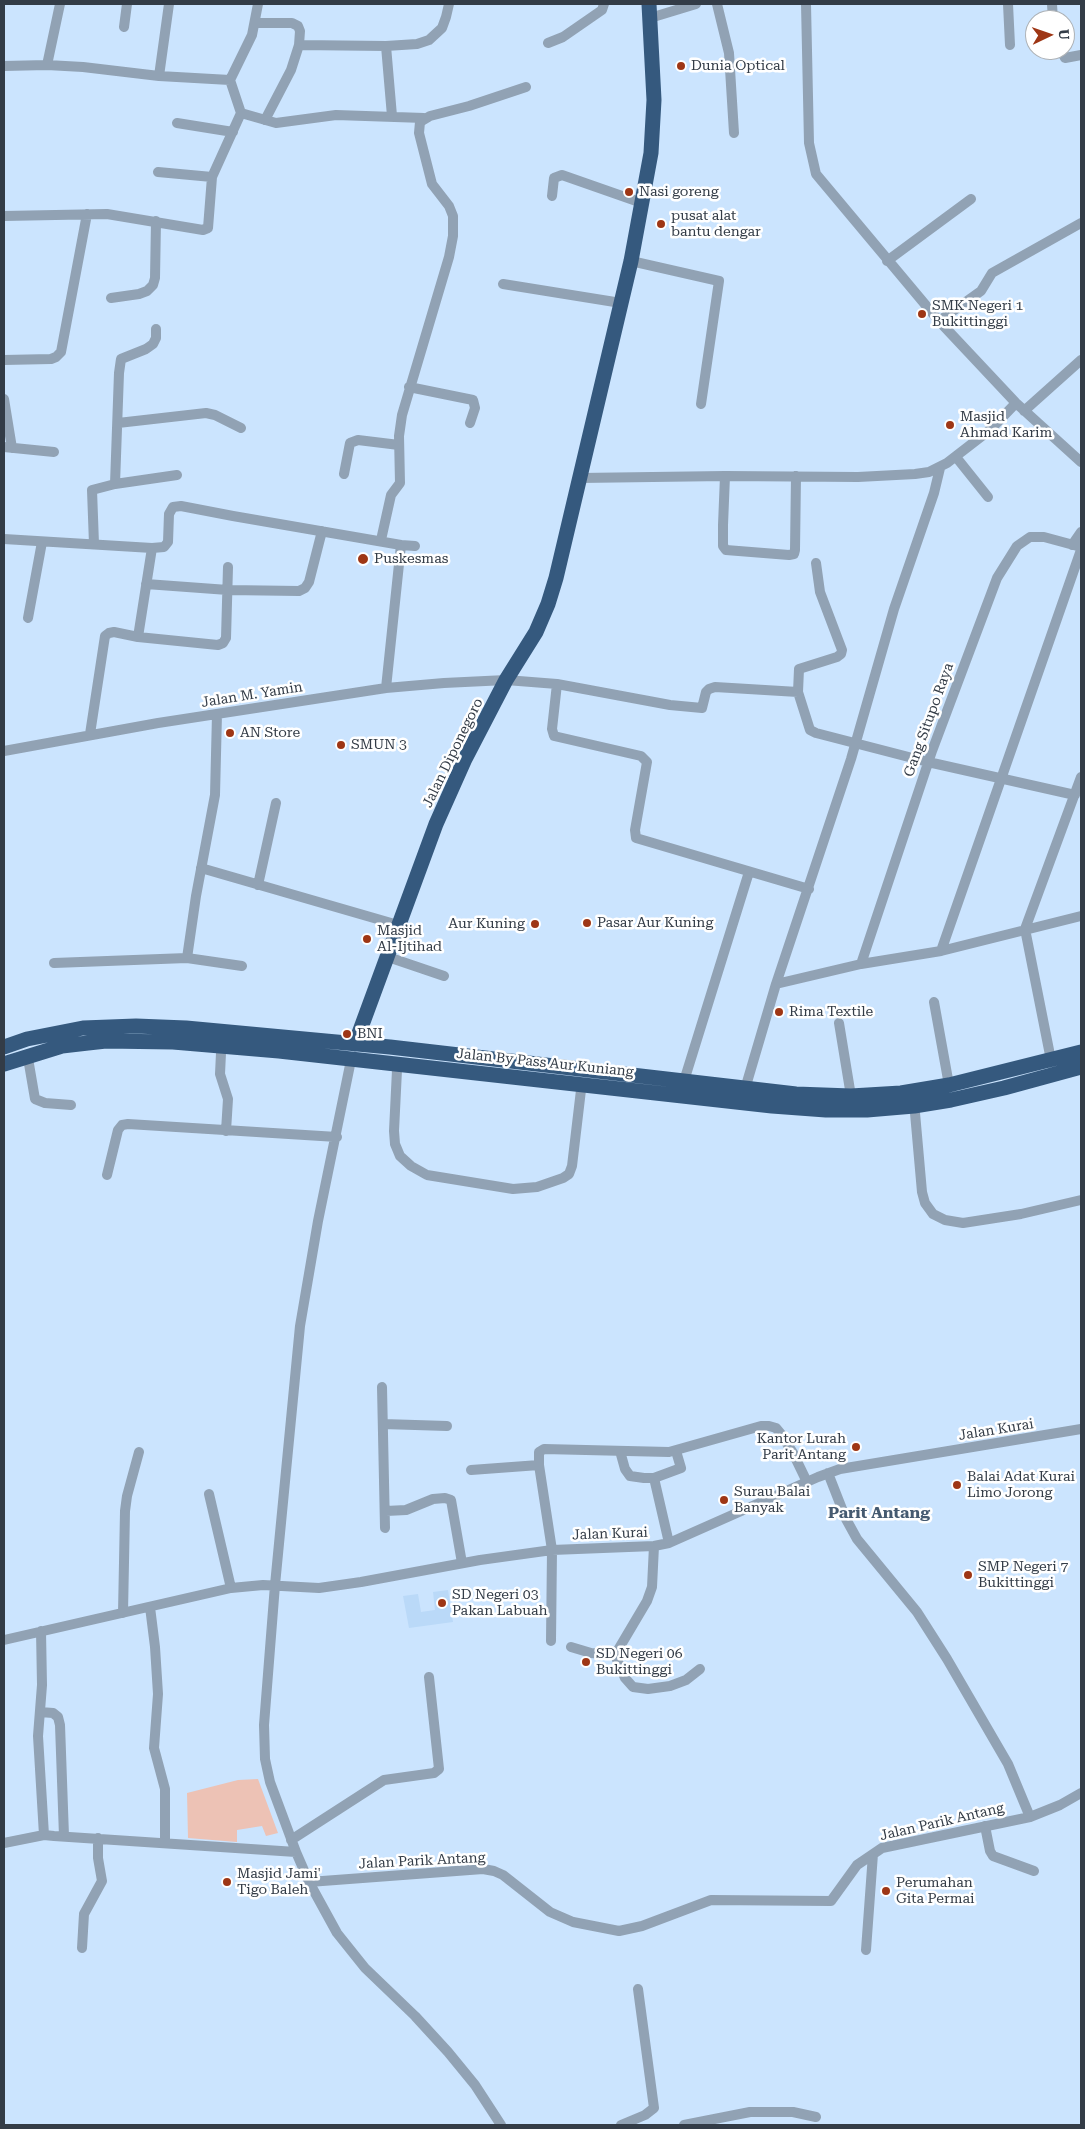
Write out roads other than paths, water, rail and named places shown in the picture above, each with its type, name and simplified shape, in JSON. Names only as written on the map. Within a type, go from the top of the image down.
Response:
[{"type":"highway","name":"Jalan Diponegoro","points":[[355,1044],[436,824],[506,680],[536,632],[548,604],[631,261],[651,153],[654,124],[650,11]]},
{"type":"highway","name":"Jalan By Pass Aur Kuniang","points":[[4,1047],[27,1039],[83,1028],[120,1026],[186,1028],[355,1044],[745,1089],[796,1094],[851,1096],[901,1093],[948,1085],[1081,1052]]},
{"type":"highway","name":"Jalan By Pass Aur Kuniang","points":[[4,1056],[61,1040],[86,1036],[173,1034],[772,1099],[845,1104],[880,1102],[951,1093],[1081,1060]]},
{"type":"highway","name":"Jalan By Pass Aur Kuniang","points":[[4,1064],[62,1046],[106,1041],[173,1042],[278,1051],[772,1106],[826,1110],[867,1110],[924,1104],[1004,1088],[1081,1067]]},
{"type":"highway","name":"Jalan By Pass Aur Kuniang","points":[[4,1070],[81,1051],[107,1048],[222,1053],[397,1070],[805,1116],[880,1117],[915,1113],[1007,1096],[1081,1076]]},
{"type":"highway","points":[[480,1079],[483,1059]]},
{"type":"street","points":[[47,65],[60,4]]},
{"type":"street","points":[[124,27],[127,4]]},
{"type":"street","points":[[158,76],[170,4]]},
{"type":"street","points":[[4,216],[107,214],[203,230],[208,228],[212,176],[241,113],[230,80],[252,35],[258,4]]},
{"type":"street","points":[[300,45],[386,46],[418,44],[435,36],[446,18],[449,4]]},
{"type":"street","points":[[548,43],[563,37],[602,10],[604,4]]},
{"type":"street","points":[[650,11],[696,4]]},
{"type":"street","points":[[718,4],[729,53],[734,133]]},
{"type":"street","points":[[806,4],[809,143],[816,174],[938,321],[1016,403],[1079,457]]},
{"type":"street","points":[[1008,4],[1010,45]]},
{"type":"street","points":[[255,23],[292,23],[298,26],[300,31],[300,45],[291,70],[265,120]]},
{"type":"street","points":[[386,46],[392,116]]},
{"type":"street","points":[[4,66],[47,65],[83,67],[158,76],[230,80]]},
{"type":"street","points":[[241,113],[276,123],[336,115],[424,118],[526,87]]},
{"type":"street","points":[[381,540],[391,495],[400,483],[399,445],[402,415],[449,257],[453,236],[453,216],[450,206],[432,184],[419,134],[420,122],[424,118]]},
{"type":"street","points":[[177,123],[233,132]]},
{"type":"street","points":[[158,172],[212,176]]},
{"type":"street","points":[[552,196],[554,178],[562,175],[642,203]]},
{"type":"street","points":[[887,261],[971,199]]},
{"type":"street","points":[[4,360],[51,359],[61,352],[87,214]]},
{"type":"street","points":[[111,298],[139,294],[147,291],[152,285],[155,278],[156,221]]},
{"type":"street","points":[[938,321],[981,291],[992,273],[1081,223]]},
{"type":"street","points":[[631,261],[719,281],[701,404]]},
{"type":"street","points":[[503,284],[621,303]]},
{"type":"street","points":[[115,484],[119,373],[122,359],[146,349],[152,344],[156,338],[156,330]]},
{"type":"street","points":[[1024,410],[1081,360]]},
{"type":"street","points":[[409,387],[473,400],[475,405],[470,423]]},
{"type":"street","points":[[4,399],[8,448],[54,452]]},
{"type":"street","points":[[580,478],[858,477],[916,474],[940,468],[956,457],[991,429],[1016,403]]},
{"type":"street","points":[[118,422],[206,413],[215,415],[241,428]]},
{"type":"street","points":[[344,474],[350,443],[358,440],[399,445]]},
{"type":"street","points":[[956,457],[988,497]]},
{"type":"street","points":[[745,1089],[776,984],[856,744],[889,626],[934,493],[940,468]]},
{"type":"street","points":[[94,544],[92,490],[115,484],[177,475]]},
{"type":"street","points":[[725,476],[723,546],[726,550],[789,555],[794,554],[795,550],[796,476]]},
{"type":"street","points":[[4,539],[152,548],[166,545],[169,514],[173,507],[181,506],[415,546]]},
{"type":"street","points":[[146,584],[228,590],[299,590],[305,588],[309,582],[322,531]]},
{"type":"street","points":[[941,951],[1078,547],[1081,532]]},
{"type":"street","name":"Gang Situpo Raya","points":[[861,964],[928,762],[997,578],[1017,546],[1030,537],[1044,537],[1078,547]]},
{"type":"street","points":[[28,618],[42,542]]},
{"type":"street","points":[[386,688],[402,545]]},
{"type":"street","points":[[138,637],[152,548]]},
{"type":"street","points":[[816,564],[820,592],[842,650],[841,654],[837,657],[799,669],[798,692],[810,730],[928,762],[1075,795]]},
{"type":"street","points":[[90,734],[105,636],[114,632],[138,637],[218,645],[223,643],[226,638],[228,567]]},
{"type":"street","name":"Jalan M. Yamin","points":[[4,750],[90,734],[386,688],[453,682],[506,680],[558,684],[670,705],[702,708],[706,692],[709,688],[715,687],[798,692]]},
{"type":"street","points":[[558,684],[552,728],[554,736],[641,756],[647,762],[634,830],[636,838],[809,889]]},
{"type":"street","points":[[187,958],[215,795],[217,714]]},
{"type":"street","points":[[1051,1060],[1025,929],[1081,777]]},
{"type":"street","points":[[258,885],[276,803]]},
{"type":"street","points":[[201,868],[398,926]]},
{"type":"street","points":[[684,1081],[749,872]]},
{"type":"street","points":[[776,984],[861,964],[941,951],[1081,916]]},
{"type":"street","points":[[388,956],[444,976]]},
{"type":"street","points":[[54,963],[187,958],[242,966]]},
{"type":"street","points":[[934,1002],[948,1085]]},
{"type":"street","points":[[839,1023],[851,1096]]},
{"type":"street","points":[[222,1053],[220,1074],[228,1099],[226,1131]]},
{"type":"street","points":[[29,1064],[35,1099],[44,1103],[71,1105]]},
{"type":"street","points":[[350,1065],[304,1295],[300,1326],[275,1585],[264,1742],[270,1782],[291,1840],[309,1882],[337,1933],[365,1968],[415,2016],[448,2052],[475,2085],[501,2125]]},
{"type":"street","points":[[397,1070],[394,1131],[395,1144],[400,1156],[427,1175],[514,1189],[537,1188],[569,1174],[572,1166],[581,1090]]},
{"type":"street","points":[[915,1113],[922,1192],[925,1203],[932,1214],[945,1220],[963,1223],[1021,1214],[1081,1200]]},
{"type":"street","points":[[107,1175],[118,1130],[122,1125],[136,1124],[336,1137]]},
{"type":"street","points":[[382,1387],[385,1528]]},
{"type":"street","points":[[383,1424],[447,1426]]},
{"type":"street","points":[[551,1641],[552,1550],[539,1465],[539,1452],[544,1449],[676,1451],[761,1426],[769,1426],[776,1428],[781,1434],[793,1453],[806,1482]]},
{"type":"street","name":"Jalan Kurai","points":[[4,1640],[231,1588],[275,1585],[319,1588],[462,1563],[552,1550],[654,1546],[668,1542],[828,1473],[854,1466],[1049,1435],[1081,1428]]},
{"type":"street","points":[[620,1451],[625,1469],[630,1476],[654,1478],[681,1468],[676,1451]]},
{"type":"street","points":[[123,1612],[125,1511],[127,1496],[139,1452]]},
{"type":"street","points":[[470,1470],[539,1465]]},
{"type":"street","points":[[828,1473],[846,1519],[857,1539],[917,1612],[942,1651],[1008,1764],[1030,1817]]},
{"type":"street","points":[[654,1478],[668,1542]]},
{"type":"street","points":[[209,1494],[231,1588]]},
{"type":"street","points":[[386,1511],[406,1510],[432,1499],[445,1498],[451,1500],[462,1563]]},
{"type":"street","points":[[615,1655],[647,1601],[652,1587],[654,1546]]},
{"type":"street","points":[[150,1607],[158,1694],[154,1748],[164,1789],[165,1843]]},
{"type":"street","points":[[41,1631],[42,1685],[38,1736],[44,1835]]},
{"type":"street","points":[[571,1647],[591,1653],[615,1655]]},
{"type":"street","points":[[615,1655],[625,1678],[633,1687],[648,1689],[670,1686],[686,1680],[700,1669]]},
{"type":"street","points":[[291,1840],[384,1780],[434,1773],[439,1769],[429,1677]]},
{"type":"street","points":[[40,1712],[53,1713],[58,1717],[60,1725],[64,1836]]},
{"type":"street","name":"Jalan Parik Antang","points":[[309,1882],[483,1869],[494,1871],[503,1876],[532,1900],[558,1916],[573,1922],[619,1931],[642,1926],[712,1900],[831,1900],[857,1865],[873,1854],[896,1844],[1030,1817],[1060,1805],[1081,1793]]},
{"type":"street","points":[[985,1826],[990,1851],[993,1856],[1034,1872]]},
{"type":"street","points":[[4,1843],[44,1835],[296,1852]]},
{"type":"street","points":[[82,1948],[84,1914],[102,1881],[98,1858],[98,1838]]},
{"type":"street","points":[[866,1950],[873,1854]]},
{"type":"street","points":[[621,2125],[644,2115],[654,2108],[638,1989]]},
{"type":"street","points":[[684,2125],[750,2112],[793,2112],[816,2117]]},
{"type":"place","name":"Dunia Optical","points":[[681,66]]},
{"type":"place","name":"Nasi goreng","points":[[629,192]]},
{"type":"place","name":"pusat alat bantu dengar","points":[[661,224]]},
{"type":"place","name":"SMK Negeri 1 Bukittinggi","points":[[922,314]]},
{"type":"place","name":"Masjid Ahmad Karim","points":[[950,425]]},
{"type":"place","name":"Puskesmas","points":[[363,559]]},
{"type":"place","name":"AN Store","points":[[230,733]]},
{"type":"place","name":"SMUN 3","points":[[341,745]]},
{"type":"place","name":"Pasar Aur Kuning","points":[[587,923]]},
{"type":"place","name":"Aur Kuning","points":[[535,924]]},
{"type":"place","name":"Masjid Al-Ijtihad","points":[[367,939]]},
{"type":"place","name":"Rima Textile","points":[[779,1012]]},
{"type":"place","name":"BNI","points":[[347,1034]]},
{"type":"place","name":"Kantor Lurah Parit Antang","points":[[856,1447]]},
{"type":"place","name":"Balai Adat Kurai Limo Jorong","points":[[957,1485]]},
{"type":"place","name":"Surau Balai Banyak","points":[[724,1500]]},
{"type":"place","name":"SMP Negeri 7 Bukittinggi","points":[[968,1575]]},
{"type":"place","name":"SD Negeri 03 Pakan Labuah","points":[[442,1603]]},
{"type":"place","name":"SD Negeri 06 Bukittinggi","points":[[586,1662]]},
{"type":"place","name":"Masjid Jami' Tigo Baleh","points":[[227,1882]]},
{"type":"place","name":"Perumahan Gita Permai","points":[[886,1891]]},
{"type":"district","name":"Parit Antang","points":[[879,1513]]}]
